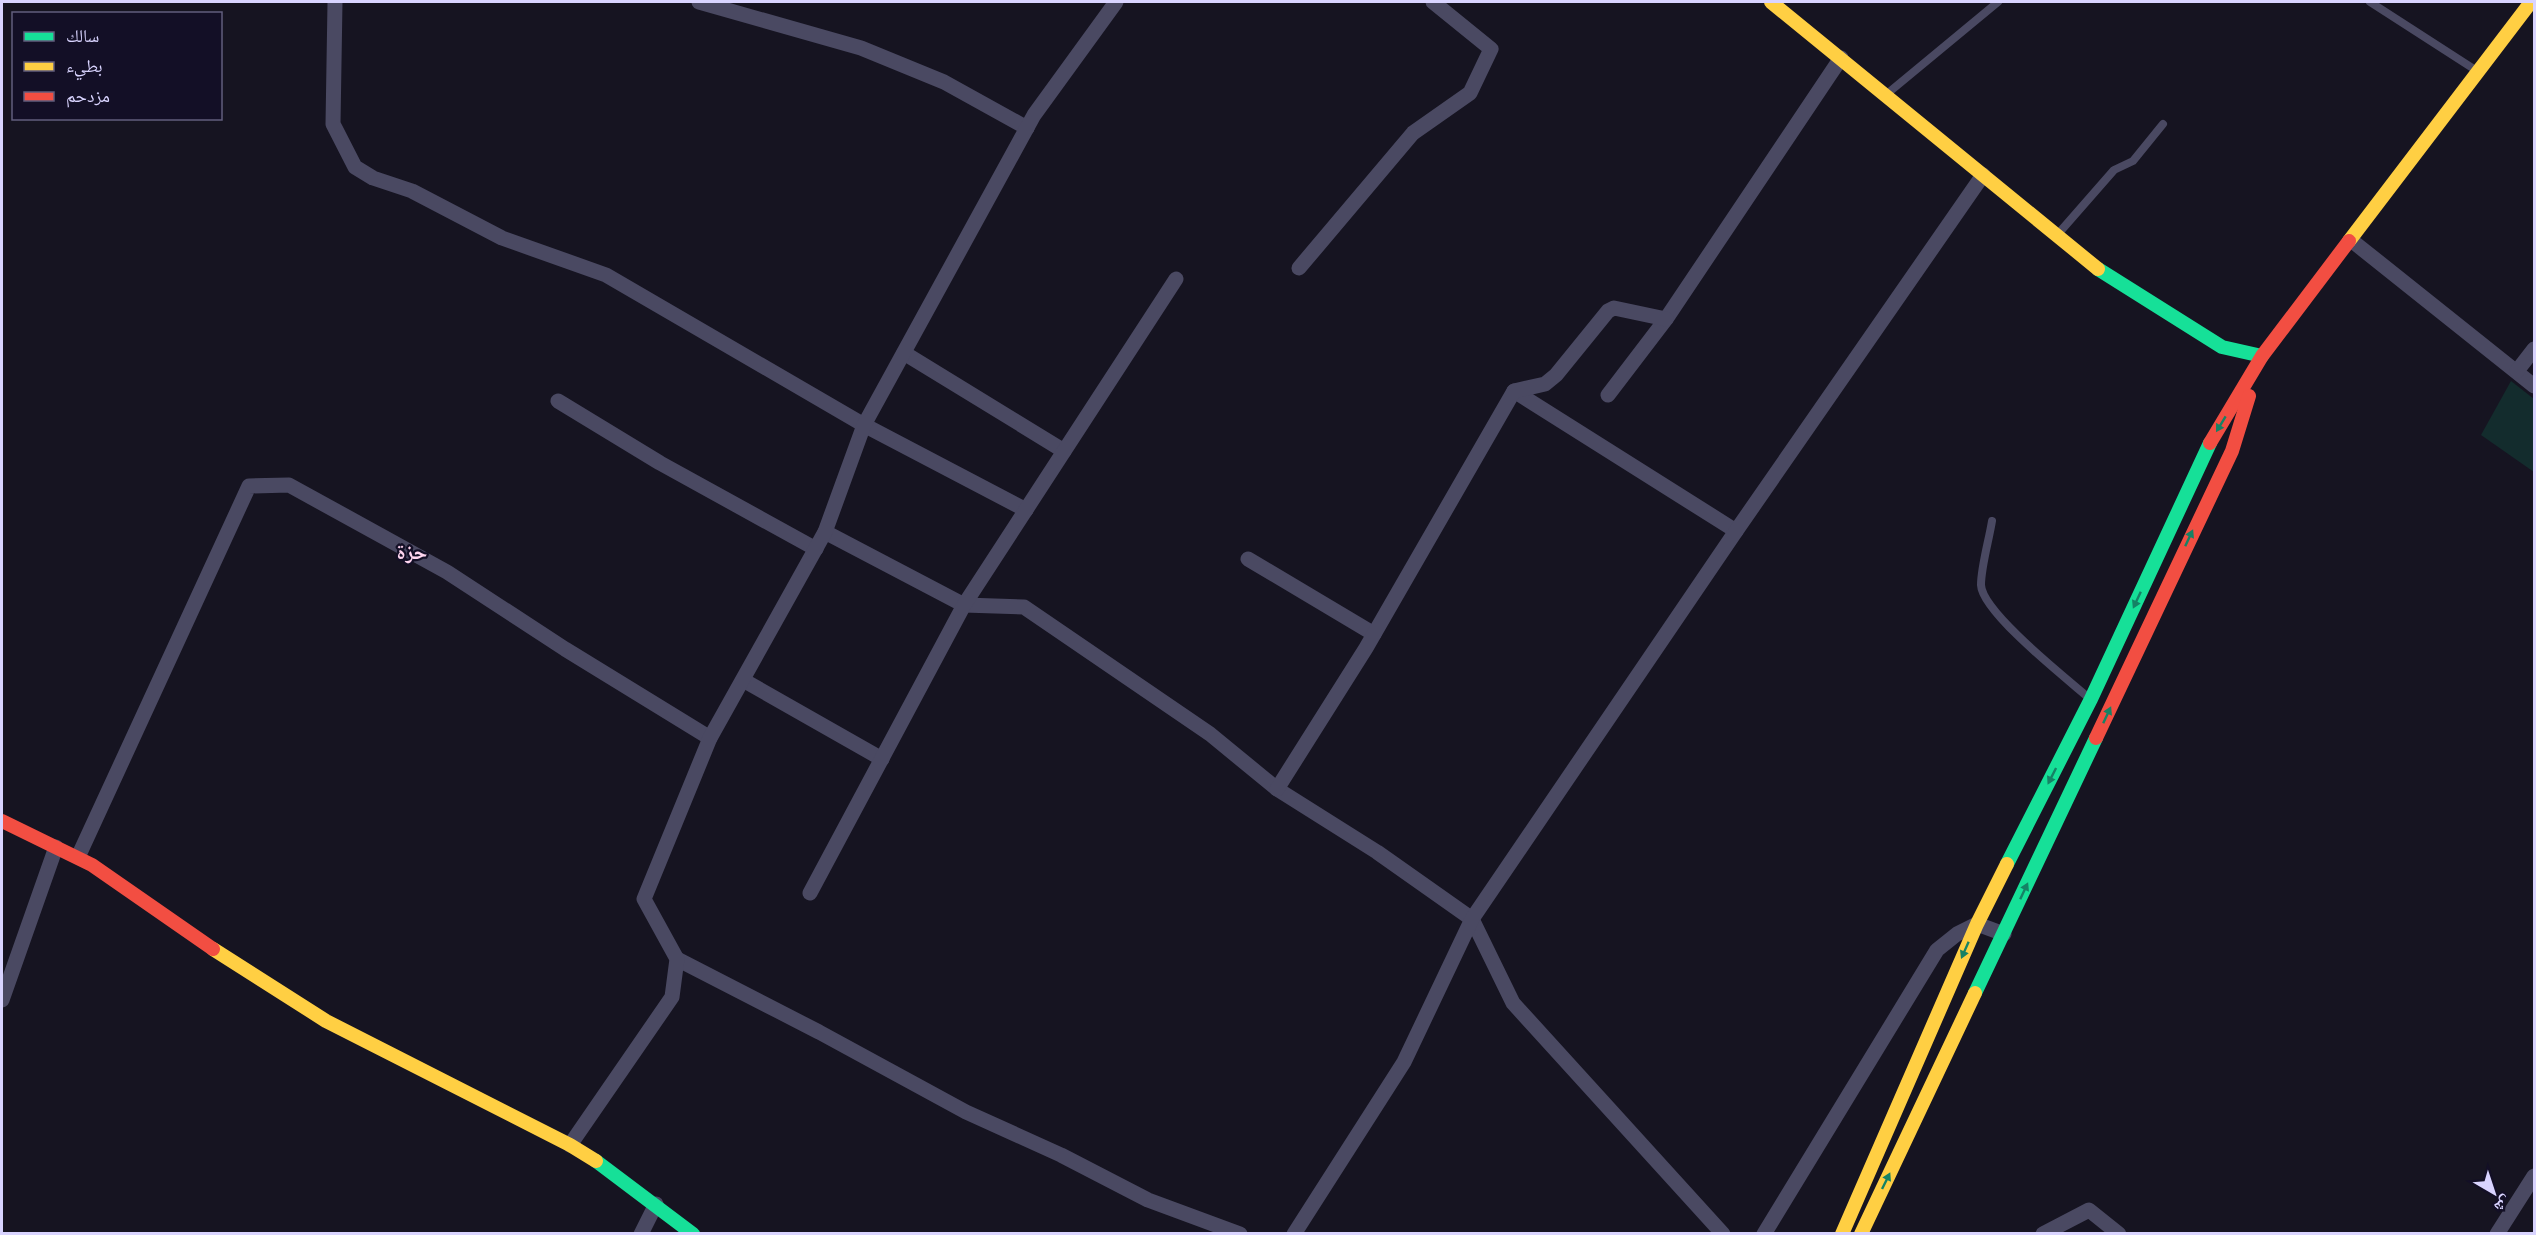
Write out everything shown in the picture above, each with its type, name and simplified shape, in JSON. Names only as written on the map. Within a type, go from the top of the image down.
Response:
[{"type":"main road","points":[[1771,2],[2097,268],[2222,347],[2262,356]]},
{"type":"main road","points":[[1842,1233],[1977,924],[2091,699],[2206,449],[2262,356],[2531,2]]},
{"type":"main road","points":[[1861,1233],[2232,451],[2262,356]]},
{"type":"main road","points":[[2,821],[78,857],[284,997],[367,1043],[570,1145],[656,1204],[693,1233]]},
{"type":"street","points":[[335,2],[333,124],[355,167],[373,178],[412,191],[502,238],[606,275],[864,424],[1026,510]]},
{"type":"street","points":[[699,2],[861,48],[944,82],[1027,128]]},
{"type":"street","points":[[1116,2],[1027,128],[864,424],[825,532],[710,738],[644,899],[677,959],[819,1032],[966,1112],[1061,1155],[1148,1200],[1240,1233]]},
{"type":"street","points":[[1299,268],[1413,133],[1470,93],[1491,49],[1433,2]]},
{"type":"street","points":[[1608,395],[1666,319],[1841,58]]},
{"type":"street","points":[[1294,1233],[1404,1062],[1472,919],[1736,531],[1983,175]]},
{"type":"street","points":[[2351,240],[2535,386]]},
{"type":"street","points":[[810,892],[964,605],[1176,279]]},
{"type":"street","points":[[1277,789],[1374,634],[1514,391],[1545,384],[1556,375],[1608,311],[1614,308],[1666,319]]},
{"type":"street","points":[[2517,371],[2535,349]]},
{"type":"street","points":[[903,353],[1064,451]]},
{"type":"street","points":[[1514,391],[1736,531]]},
{"type":"street","points":[[558,401],[660,463],[816,549]]},
{"type":"street","points":[[78,857],[249,486],[289,485],[447,572],[565,649],[710,738]]},
{"type":"street","points":[[825,532],[964,605],[1024,607],[1210,734],[1277,789],[1377,852],[1472,919],[1513,1003],[1723,1233]]},
{"type":"street","points":[[1248,560],[1374,634]]},
{"type":"street","points":[[743,680],[882,759]]},
{"type":"street","points":[[2,1000],[56,847]]},
{"type":"street","points":[[1764,1233],[1937,950],[1957,934],[1977,924],[2004,934]]},
{"type":"street","points":[[570,1145],[672,997],[677,959]]},
{"type":"street","points":[[2498,1233],[2535,1176]]},
{"type":"street","points":[[641,1233],[656,1204]]},
{"type":"street","points":[[2043,1233],[2089,1210],[2119,1233]]},
{"type":"lane","points":[[2370,2],[2478,72]]},
{"type":"lane","points":[[1886,95],[1998,3]]},
{"type":"lane","points":[[2057,235],[2114,170],[2133,161],[2163,124]]},
{"type":"lane","points":[[1992,521],[1981,587],[1991,607],[2008,626],[2091,699]]},
{"type":"green space","points":[[2511,381],[2534,399],[2534,472],[2481,435]]},
{"type":"traffic: fast","points":[[2098,269],[2222,347],[2262,356]]},
{"type":"traffic: fast","points":[[2007,864],[2091,699],[2210,443]]},
{"type":"traffic: fast","points":[[1975,993],[2096,738]]},
{"type":"traffic: fast","points":[[596,1161],[693,1234]]},
{"type":"traffic: slow","points":[[1771,2],[2098,269]]},
{"type":"traffic: slow","points":[[2349,241],[2531,2]]},
{"type":"traffic: slow","points":[[1842,1234],[1977,924],[2007,864]]},
{"type":"traffic: slow","points":[[213,949],[326,1021],[570,1145],[596,1161]]},
{"type":"traffic: slow","points":[[1861,1234],[1975,993]]},
{"type":"traffic: jam","points":[[2210,443],[2262,356],[2349,241]]},
{"type":"traffic: jam","points":[[2096,738],[2232,451],[2249,396]]},
{"type":"traffic: jam","points":[[2,821],[92,865],[213,949]]},
{"type":"district","name":"حزة","points":[[412,552]]}]
